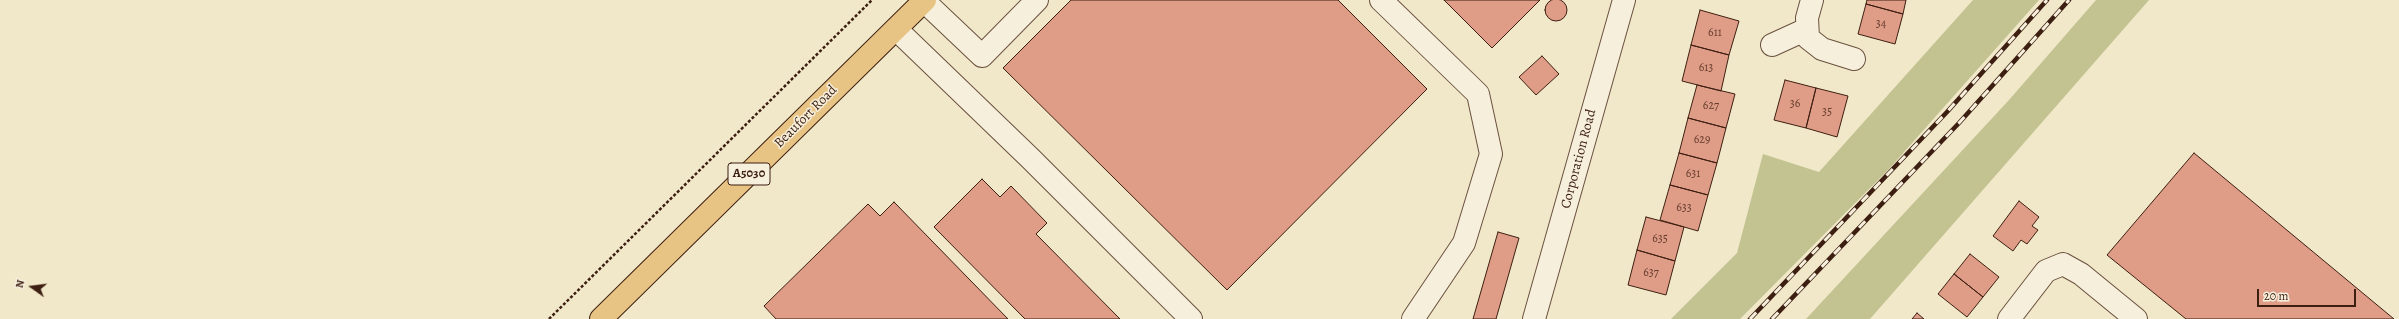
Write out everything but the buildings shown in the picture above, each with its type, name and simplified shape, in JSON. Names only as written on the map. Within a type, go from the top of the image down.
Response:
[{"type":"main road","name":"Beaufort Road","points":[[601,319],[924,1]]},
{"type":"street","points":[[924,1],[982,56],[1037,0]]},
{"type":"street","points":[[1381,0],[1478,94],[1491,154],[1464,243],[1413,319]]},
{"type":"street","name":"Corporation Road","points":[[1534,319],[1624,0]]},
{"type":"street","points":[[1812,0],[1807,18],[1808,38],[1822,49],[1854,59]]},
{"type":"street","points":[[896,29],[1031,159],[1191,319]]},
{"type":"street","points":[[1772,45],[1807,29]]},
{"type":"street","points":[[2009,319],[2046,271],[2063,264],[2081,274],[2136,319]]},
{"type":"path","points":[[549,319],[872,0]]},
{"type":"green space","points":[[1973,0],[2039,0],[1889,169],[1740,319],[1671,319],[1737,253],[1763,154],[1819,172]]},
{"type":"green space","points":[[2096,0],[2149,0],[1870,319],[1806,319],[2009,100]]},
{"type":"railway","points":[[1750,319],[1947,112],[2047,0]]},
{"type":"railway","points":[[1772,319],[1959,123],[2069,0]]}]
